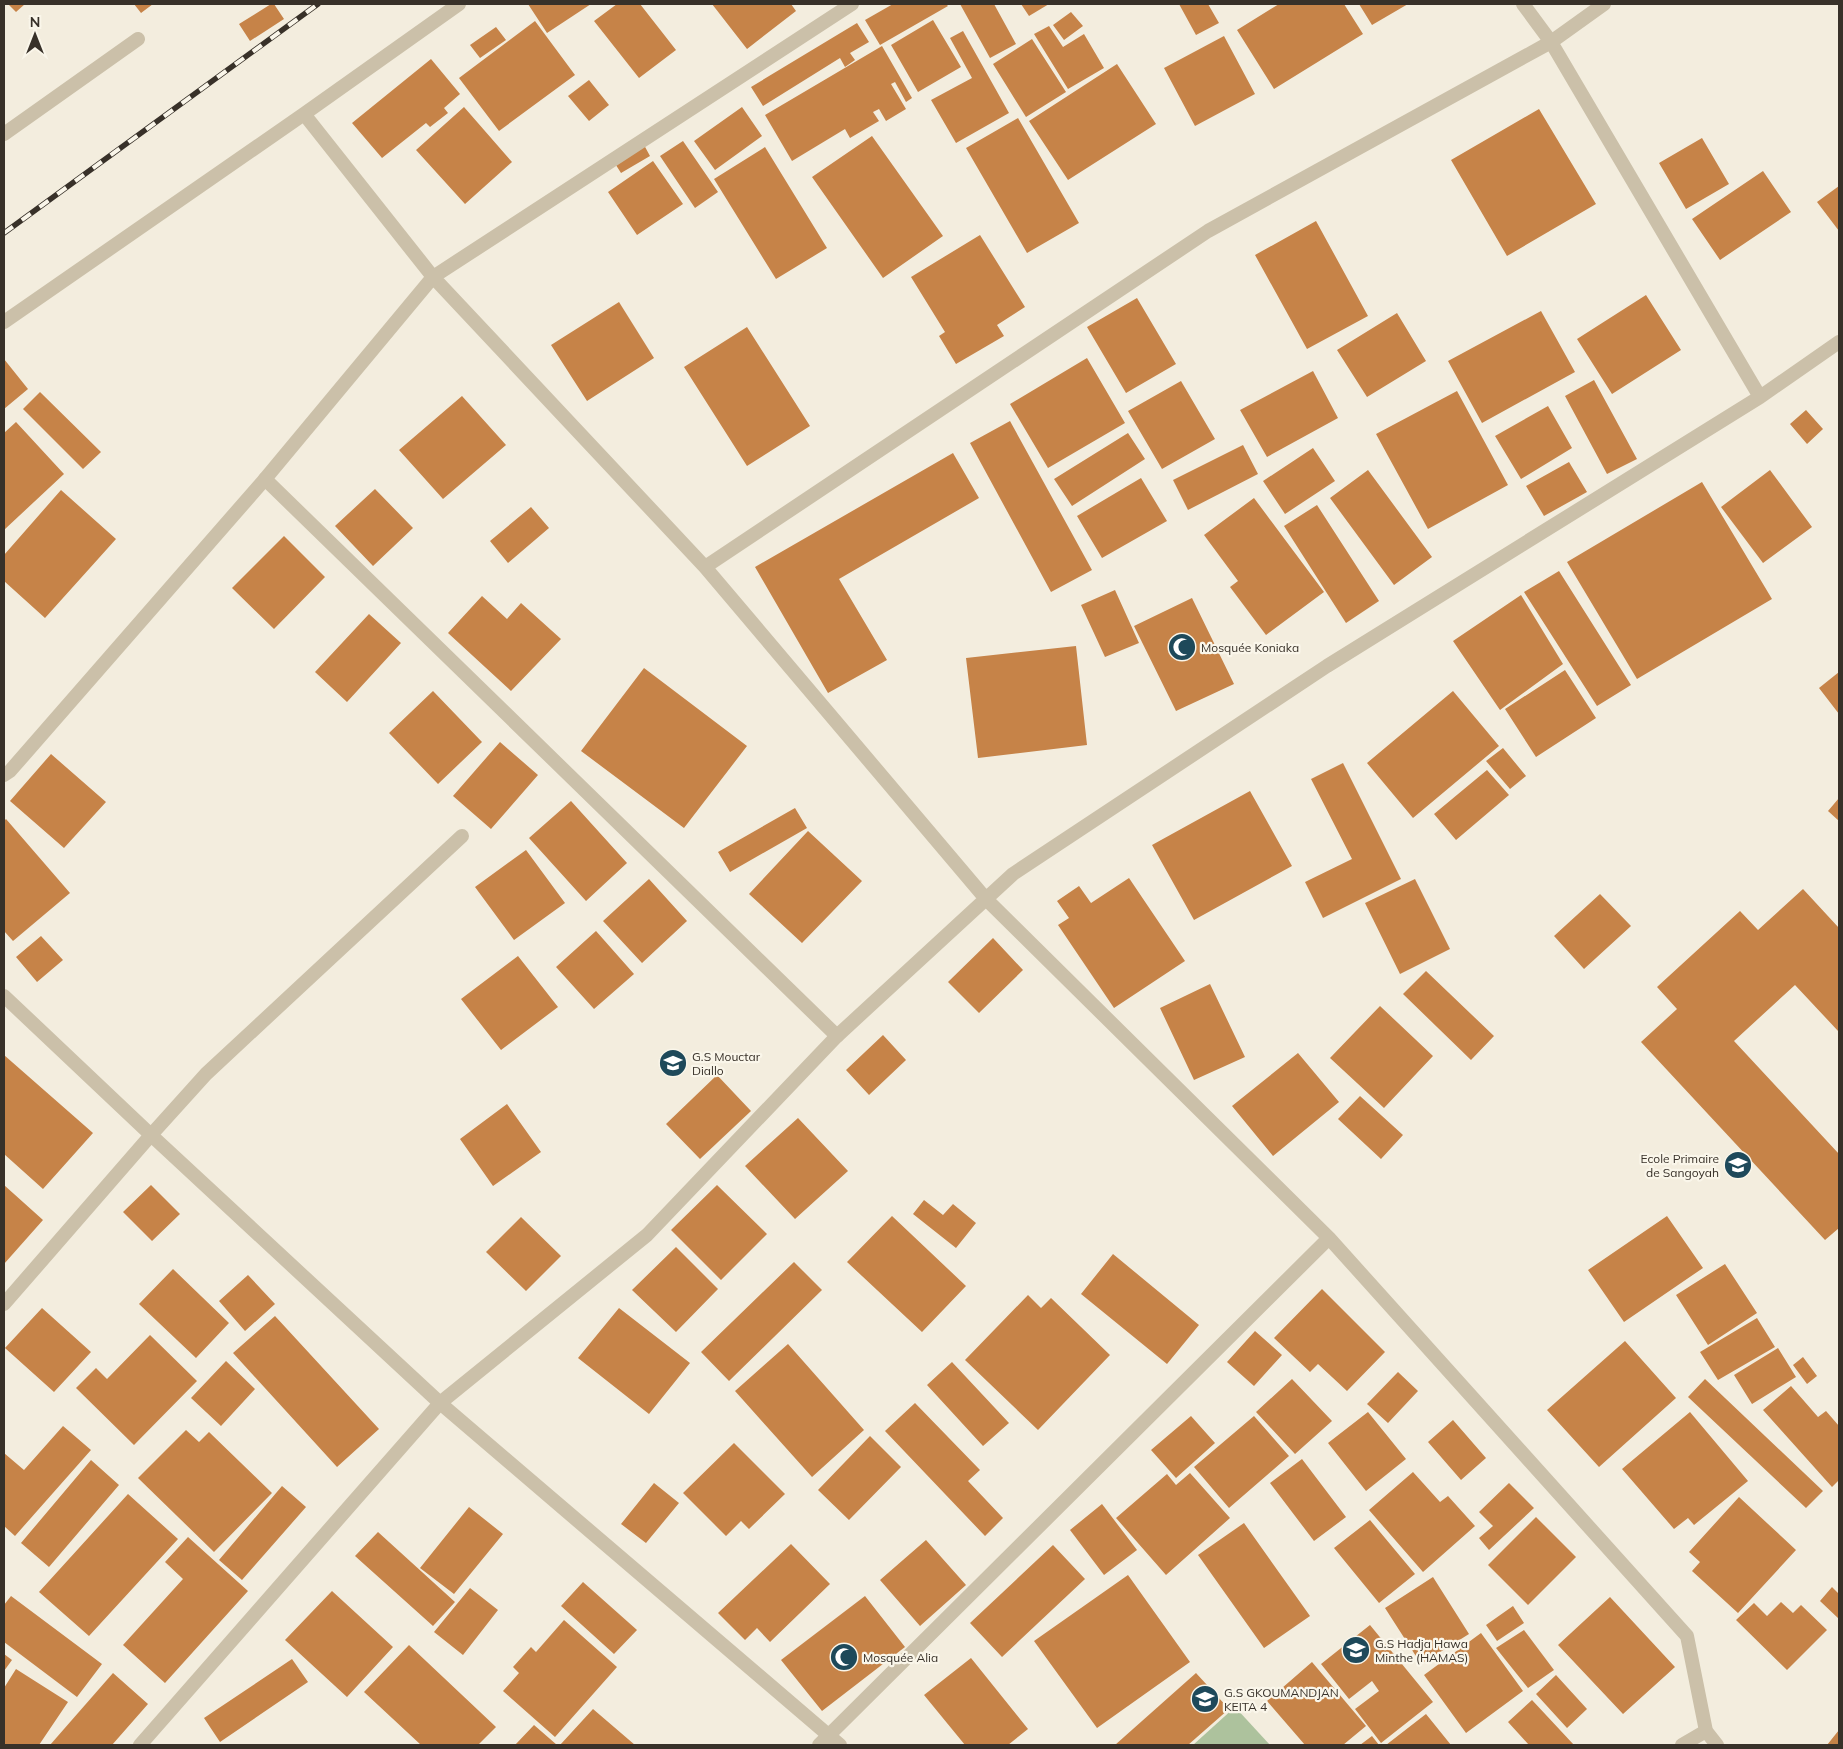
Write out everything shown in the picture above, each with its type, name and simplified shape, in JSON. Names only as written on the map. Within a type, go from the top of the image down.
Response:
[{"type":"street","points":[[4,322],[459,4]]},
{"type":"street","points":[[4,775],[17,764],[265,478],[433,277],[852,4]]},
{"type":"street","points":[[1523,4],[1551,42],[1760,397]]},
{"type":"street","points":[[706,567],[1208,231],[1551,42],[1604,4]]},
{"type":"street","points":[[4,134],[138,40]]},
{"type":"street","points":[[304,114],[433,277],[706,567],[986,899],[1329,1238],[1687,1636],[1706,1731],[1716,1745]]},
{"type":"street","points":[[140,1745],[440,1402],[647,1235],[837,1036],[1013,874],[1327,666],[1760,397],[1839,342]]},
{"type":"street","points":[[265,478],[837,1036]]},
{"type":"street","points":[[4,1304],[206,1074],[462,836]]},
{"type":"street","points":[[4,996],[151,1135],[440,1402],[824,1740],[840,1745]]},
{"type":"street","points":[[824,1740],[1329,1238]]},
{"type":"street","points":[[1682,1745],[1706,1731]]},
{"type":"green space","points":[[1235,1707],[1270,1745],[1193,1745]]},
{"type":"building","points":[[8,4],[25,4],[16,12]]},
{"type":"building","points":[[134,4],[153,4],[141,13]]},
{"type":"building","points":[[274,4],[284,19],[250,41],[239,24]]},
{"type":"building","points":[[528,4],[591,4],[547,33]]},
{"type":"building","points":[[617,4],[640,4],[676,50],[639,78],[594,21]]},
{"type":"building","points":[[712,4],[791,4],[796,11],[747,49]]},
{"type":"building","points":[[893,4],[946,4],[948,6],[880,45],[865,20]]},
{"type":"building","points":[[960,4],[994,4],[1016,44],[990,58]]},
{"type":"building","points":[[1021,4],[1049,4],[1029,16]]},
{"type":"building","points":[[1179,4],[1208,4],[1219,23],[1196,35]]},
{"type":"building","points":[[1279,4],[1344,4],[1363,34],[1274,89],[1237,30]]},
{"type":"building","points":[[1359,4],[1408,4],[1372,25]]},
{"type":"building","points":[[1071,12],[1083,26],[1064,40],[1053,25]]},
{"type":"building","points":[[933,20],[961,67],[918,92],[891,45]]},
{"type":"building","points":[[535,21],[575,75],[499,131],[459,78]]},
{"type":"building","points":[[857,23],[869,42],[850,53],[855,60],[845,67],[840,58],[763,106],[751,87]]},
{"type":"building","points":[[1049,26],[1063,47],[1084,34],[1104,68],[1068,89],[1034,34]]},
{"type":"building","points":[[496,27],[506,40],[480,58],[470,45]]},
{"type":"building","points":[[963,31],[1009,113],[956,143],[931,100],[972,78],[950,38]]},
{"type":"building","points":[[1224,36],[1255,94],[1195,126],[1164,68]]},
{"type":"building","points":[[1032,39],[1066,92],[1026,117],[993,64]]},
{"type":"building","points":[[882,46],[912,98],[906,102],[895,82],[891,84],[906,109],[886,121],[879,109],[873,112],[879,121],[850,138],[845,129],[792,161],[765,115]]},
{"type":"building","points":[[431,59],[460,94],[444,108],[448,113],[430,127],[426,123],[382,158],[352,123]]},
{"type":"building","points":[[1117,64],[1156,124],[1068,180],[1029,121]]},
{"type":"building","points":[[589,80],[609,105],[589,121],[568,96]]},
{"type":"building","points":[[464,107],[512,162],[465,204],[416,150]]},
{"type":"building","points":[[742,107],[762,136],[715,170],[694,141]]},
{"type":"building","points":[[1539,109],[1596,204],[1507,256],[1451,160]]},
{"type":"building","points":[[1018,118],[1079,223],[1027,253],[966,148]]},
{"type":"building","points":[[872,136],[943,236],[883,278],[812,177]]},
{"type":"building","points":[[1702,138],[1729,184],[1686,209],[1659,163]]},
{"type":"building","points":[[683,141],[718,192],[695,208],[660,156]]},
{"type":"building","points":[[644,145],[650,156],[621,173],[614,162]]},
{"type":"building","points":[[765,147],[827,248],[776,279],[714,179]]},
{"type":"building","points":[[653,161],[683,204],[637,235],[608,192]]},
{"type":"building","points":[[1763,171],[1791,212],[1720,260],[1692,219]]},
{"type":"building","points":[[1839,186],[1839,231],[1817,202]]},
{"type":"building","points":[[1316,221],[1368,316],[1307,349],[1255,255]]},
{"type":"building","points":[[980,235],[1025,307],[997,325],[1004,336],[956,364],[939,336],[945,332],[911,277]]},
{"type":"building","points":[[1646,295],[1681,350],[1612,394],[1577,339]]},
{"type":"building","points":[[1137,298],[1176,364],[1126,393],[1087,327]]},
{"type":"building","points":[[619,302],[654,358],[587,401],[551,345]]},
{"type":"building","points":[[1541,311],[1575,372],[1482,423],[1448,361]]},
{"type":"building","points":[[1397,313],[1426,361],[1367,397],[1337,350]]},
{"type":"building","points":[[747,327],[810,426],[747,466],[684,367]]},
{"type":"building","points":[[1087,358],[1125,423],[1048,468],[1010,404]]},
{"type":"building","points":[[4,359],[28,389],[4,409]]},
{"type":"building","points":[[1313,371],[1338,418],[1267,457],[1240,410]]},
{"type":"building","points":[[1594,380],[1637,459],[1607,474],[1565,396]]},
{"type":"building","points":[[1181,381],[1215,439],[1162,469],[1128,411]]},
{"type":"building","points":[[1457,391],[1508,485],[1428,529],[1376,434]]},
{"type":"building","points":[[40,392],[101,452],[83,469],[23,409]]},
{"type":"building","points":[[462,396],[506,445],[443,499],[399,450]]},
{"type":"building","points":[[1548,406],[1572,448],[1521,479],[1495,436]]},
{"type":"building","points":[[1806,410],[1823,429],[1807,444],[1790,424]]},
{"type":"building","points":[[1010,421],[1092,570],[1051,592],[970,443]]},
{"type":"building","points":[[16,422],[64,474],[4,530],[4,433]]},
{"type":"building","points":[[1128,433],[1145,459],[1072,506],[1054,479]]},
{"type":"building","points":[[1243,445],[1258,474],[1188,510],[1173,480]]},
{"type":"building","points":[[1313,448],[1335,481],[1285,514],[1263,481]]},
{"type":"building","points":[[953,453],[979,498],[839,579],[887,660],[828,693],[755,567]]},
{"type":"building","points":[[1569,462],[1587,492],[1544,516],[1526,486]]},
{"type":"building","points":[[1368,470],[1432,557],[1394,585],[1330,498]]},
{"type":"building","points":[[1770,470],[1812,527],[1763,563],[1721,507]]},
{"type":"building","points":[[1141,478],[1167,521],[1102,558],[1077,516]]},
{"type":"building","points":[[1702,482],[1772,599],[1637,679],[1567,562]]},
{"type":"building","points":[[375,489],[413,528],[373,566],[335,526]]},
{"type":"building","points":[[61,490],[116,539],[45,618],[4,581],[4,555]]},
{"type":"building","points":[[1254,498],[1324,592],[1266,635],[1230,587],[1238,581],[1204,535]]},
{"type":"building","points":[[1317,505],[1379,601],[1346,623],[1284,526]]},
{"type":"building","points":[[531,507],[549,528],[508,563],[490,541]]},
{"type":"building","points":[[284,536],[325,577],[274,629],[232,588]]},
{"type":"building","points":[[1559,571],[1631,685],[1597,706],[1524,592]]},
{"type":"building","points":[[1115,590],[1139,643],[1105,657],[1081,605]]},
{"type":"building","points":[[1521,595],[1563,664],[1500,710],[1453,641]]},
{"type":"building","points":[[482,596],[507,619],[521,603],[561,639],[511,691],[448,633]]},
{"type":"building","points":[[1192,598],[1234,684],[1176,711],[1134,626]]},
{"type":"building","points":[[369,614],[401,643],[347,702],[315,672]]},
{"type":"building","points":[[1076,646],[1087,745],[978,758],[966,658]]},
{"type":"building","points":[[644,668],[747,746],[684,828],[581,751]]},
{"type":"building","points":[[1565,670],[1596,718],[1536,757],[1505,709]]},
{"type":"building","points":[[1839,672],[1839,714],[1819,688]]},
{"type":"building","points":[[433,691],[482,742],[438,784],[389,733]]},
{"type":"building","points":[[1453,691],[1499,746],[1413,818],[1367,763]]},
{"type":"building","points":[[500,742],[538,775],[491,829],[453,796]]},
{"type":"building","points":[[1503,748],[1526,776],[1510,789],[1486,761]]},
{"type":"building","points":[[51,754],[106,802],[64,848],[10,801]]},
{"type":"building","points":[[1343,763],[1401,879],[1323,918],[1305,882],[1352,859],[1311,779]]},
{"type":"building","points":[[1487,770],[1509,795],[1456,840],[1434,814]]},
{"type":"building","points":[[1250,791],[1292,866],[1194,920],[1152,845]]},
{"type":"building","points":[[1839,798],[1839,821],[1828,811]]},
{"type":"building","points":[[571,801],[627,863],[586,901],[529,838]]},
{"type":"building","points":[[795,808],[807,828],[730,872],[718,852]]},
{"type":"building","points":[[6,819],[70,893],[13,941],[4,931],[4,821]]},
{"type":"building","points":[[808,831],[862,881],[802,943],[749,894]]},
{"type":"building","points":[[526,850],[565,903],[514,940],[475,887]]},
{"type":"building","points":[[1129,878],[1185,961],[1114,1008],[1058,925],[1069,918],[1057,901],[1079,886],[1091,903]]},
{"type":"building","points":[[649,879],[687,921],[642,963],[603,921]]},
{"type":"building","points":[[1415,879],[1450,949],[1400,974],[1365,903]]},
{"type":"building","points":[[1803,889],[1839,928],[1839,1032],[1795,985],[1734,1041],[1839,1154],[1839,1228],[1825,1240],[1641,1042],[1677,1009],[1657,987],[1740,911],[1758,930]]},
{"type":"building","points":[[1600,894],[1631,926],[1584,969],[1554,936]]},
{"type":"building","points":[[596,931],[634,974],[594,1009],[556,967]]},
{"type":"building","points":[[41,936],[63,960],[37,982],[16,957]]},
{"type":"building","points":[[993,938],[1023,970],[979,1013],[948,982]]},
{"type":"building","points":[[518,956],[558,1007],[501,1050],[461,999]]},
{"type":"building","points":[[1426,971],[1494,1036],[1471,1060],[1403,994]]},
{"type":"building","points":[[1210,984],[1245,1057],[1194,1080],[1160,1008]]},
{"type":"building","points":[[1380,1006],[1433,1056],[1384,1108],[1330,1058]]},
{"type":"building","points":[[883,1035],[906,1060],[869,1095],[846,1070]]},
{"type":"building","points":[[1298,1053],[1339,1102],[1273,1156],[1232,1106]]},
{"type":"building","points":[[4,1055],[93,1133],[43,1189],[4,1154]]},
{"type":"building","points":[[717,1075],[751,1111],[700,1159],[666,1124]]},
{"type":"building","points":[[1360,1096],[1403,1135],[1381,1159],[1338,1119]]},
{"type":"building","points":[[507,1104],[541,1152],[493,1186],[460,1139]]},
{"type":"building","points":[[798,1118],[848,1171],[795,1219],[745,1166]]},
{"type":"building","points":[[4,1185],[43,1220],[4,1264]]},
{"type":"building","points":[[151,1185],[180,1214],[152,1241],[123,1212]]},
{"type":"building","points":[[717,1185],[767,1234],[721,1280],[671,1230]]},
{"type":"building","points":[[924,1200],[943,1215],[953,1204],[976,1223],[956,1248],[913,1214]]},
{"type":"building","points":[[892,1216],[966,1286],[922,1332],[847,1262]]},
{"type":"building","points":[[1667,1216],[1703,1268],[1624,1322],[1588,1270]]},
{"type":"building","points":[[521,1217],[561,1256],[526,1291],[486,1252]]},
{"type":"building","points":[[676,1247],[718,1289],[676,1332],[632,1290]]},
{"type":"building","points":[[1113,1254],[1199,1325],[1167,1364],[1081,1294]]},
{"type":"building","points":[[794,1262],[822,1290],[729,1381],[701,1352]]},
{"type":"building","points":[[1725,1264],[1757,1313],[1708,1345],[1676,1295]]},
{"type":"building","points":[[173,1269],[229,1323],[196,1358],[139,1304]]},
{"type":"building","points":[[248,1275],[275,1304],[245,1331],[219,1301]]},
{"type":"building","points":[[1322,1289],[1385,1352],[1347,1391],[1318,1364],[1310,1372],[1274,1338]]},
{"type":"building","points":[[1028,1295],[1041,1308],[1051,1298],[1110,1355],[1038,1430],[965,1360]]},
{"type":"building","points":[[42,1308],[91,1352],[54,1392],[5,1348]]},
{"type":"building","points":[[619,1308],[690,1363],[649,1414],[578,1358]]},
{"type":"building","points":[[275,1316],[379,1429],[337,1467],[233,1353]]},
{"type":"building","points":[[1757,1318],[1775,1347],[1718,1380],[1700,1352]]},
{"type":"building","points":[[1255,1331],[1282,1355],[1254,1386],[1227,1362]]},
{"type":"building","points":[[150,1335],[197,1381],[134,1445],[76,1388],[96,1368],[107,1379]]},
{"type":"building","points":[[1625,1341],[1676,1398],[1599,1467],[1547,1410]]},
{"type":"building","points":[[788,1344],[864,1430],[812,1477],[735,1391]]},
{"type":"building","points":[[1778,1348],[1796,1377],[1752,1404],[1734,1375]]},
{"type":"building","points":[[1803,1357],[1817,1376],[1807,1384],[1793,1365]]},
{"type":"building","points":[[226,1361],[255,1389],[221,1426],[191,1398]]},
{"type":"building","points":[[952,1362],[1009,1423],[983,1446],[927,1385]]},
{"type":"building","points":[[1398,1372],[1418,1391],[1388,1423],[1367,1404]]},
{"type":"building","points":[[1292,1379],[1332,1421],[1295,1454],[1256,1412]]},
{"type":"building","points":[[1705,1379],[1823,1491],[1806,1508],[1688,1397]]},
{"type":"building","points":[[1791,1386],[1818,1417],[1826,1411],[1839,1426],[1839,1480],[1832,1487],[1763,1410]]},
{"type":"building","points":[[915,1403],[980,1470],[968,1481],[1003,1518],[985,1536],[885,1431]]},
{"type":"building","points":[[1368,1412],[1406,1459],[1366,1491],[1328,1443]]},
{"type":"building","points":[[1690,1412],[1748,1481],[1694,1525],[1688,1518],[1674,1529],[1622,1469]]},
{"type":"building","points":[[1191,1416],[1215,1443],[1176,1478],[1151,1450]]},
{"type":"building","points":[[1254,1416],[1289,1456],[1229,1508],[1194,1467]]},
{"type":"building","points":[[1453,1420],[1486,1458],[1461,1480],[1428,1442]]},
{"type":"building","points":[[63,1426],[91,1450],[15,1536],[4,1526],[4,1453],[24,1470]]},
{"type":"building","points":[[186,1430],[199,1442],[209,1432],[272,1493],[214,1552],[138,1478]]},
{"type":"building","points":[[870,1436],[901,1467],[849,1520],[818,1490]]},
{"type":"building","points":[[734,1443],[785,1494],[749,1529],[741,1521],[726,1536],[683,1493]]},
{"type":"building","points":[[1302,1459],[1346,1517],[1314,1541],[1270,1483]]},
{"type":"building","points":[[91,1460],[119,1485],[49,1567],[21,1543]]},
{"type":"building","points":[[1413,1472],[1440,1502],[1448,1496],[1475,1526],[1423,1572],[1369,1510]]},
{"type":"building","points":[[1190,1473],[1230,1518],[1166,1575],[1116,1518],[1167,1474],[1176,1485]]},
{"type":"building","points":[[654,1483],[679,1503],[646,1543],[621,1524]]},
{"type":"building","points":[[1509,1483],[1534,1508],[1489,1550],[1479,1538],[1493,1526],[1479,1512]]},
{"type":"building","points":[[282,1486],[306,1507],[242,1580],[219,1560]]},
{"type":"building","points":[[128,1494],[178,1539],[89,1636],[39,1592]]},
{"type":"building","points":[[1739,1497],[1796,1550],[1738,1613],[1692,1571],[1700,1562],[1689,1552]]},
{"type":"building","points":[[1102,1504],[1137,1550],[1104,1575],[1070,1530]]},
{"type":"building","points":[[469,1507],[503,1534],[454,1594],[420,1568]]},
{"type":"building","points":[[1536,1517],[1576,1557],[1528,1605],[1488,1565]]},
{"type":"building","points":[[1370,1520],[1415,1574],[1379,1603],[1334,1548]]},
{"type":"building","points":[[1244,1523],[1310,1616],[1264,1648],[1198,1555]]},
{"type":"building","points":[[378,1532],[455,1602],[433,1626],[355,1556]]},
{"type":"building","points":[[188,1537],[248,1591],[165,1683],[123,1645],[183,1579],[165,1562]]},
{"type":"building","points":[[926,1540],[966,1585],[920,1626],[880,1580]]},
{"type":"building","points":[[791,1544],[830,1584],[770,1642],[757,1628],[745,1640],[718,1613]]},
{"type":"building","points":[[1053,1545],[1085,1579],[1002,1657],[970,1623]]},
{"type":"building","points":[[1128,1575],[1190,1662],[1097,1728],[1034,1641]]},
{"type":"building","points":[[1433,1577],[1469,1634],[1421,1664],[1385,1608]]},
{"type":"building","points":[[583,1582],[637,1630],[614,1654],[561,1606]]},
{"type":"building","points":[[1832,1587],[1839,1594],[1839,1619],[1820,1601]]},
{"type":"building","points":[[470,1588],[498,1610],[463,1655],[434,1632]]},
{"type":"building","points":[[332,1591],[393,1647],[347,1697],[285,1640]]},
{"type":"building","points":[[11,1596],[102,1664],[77,1697],[4,1642],[4,1605]]},
{"type":"building","points":[[865,1596],[905,1647],[822,1711],[781,1660]]},
{"type":"building","points":[[1610,1597],[1675,1667],[1623,1714],[1558,1645]]},
{"type":"building","points":[[1781,1602],[1793,1613],[1801,1605],[1827,1630],[1787,1670],[1736,1620],[1754,1603],[1767,1616]]},
{"type":"building","points":[[1513,1606],[1524,1623],[1497,1641],[1486,1625]]},
{"type":"building","points":[[564,1620],[617,1667],[555,1737],[503,1691],[519,1673],[513,1667],[531,1647],[536,1652]]},
{"type":"building","points":[[1370,1625],[1433,1702],[1381,1743],[1355,1709],[1379,1691],[1372,1681],[1349,1699],[1321,1664]]},
{"type":"building","points":[[1524,1630],[1554,1670],[1528,1688],[1496,1648]]},
{"type":"building","points":[[1481,1633],[1523,1691],[1466,1733],[1424,1675]]},
{"type":"building","points":[[409,1645],[496,1727],[478,1745],[421,1745],[364,1692]]},
{"type":"building","points":[[4,1654],[12,1660],[4,1671]]},
{"type":"building","points":[[971,1658],[1028,1729],[1008,1745],[965,1745],[924,1695]]},
{"type":"building","points":[[292,1659],[308,1682],[220,1742],[204,1718]]},
{"type":"building","points":[[1312,1662],[1366,1726],[1343,1745],[1305,1745],[1267,1701]]},
{"type":"building","points":[[16,1669],[68,1702],[39,1745],[4,1745],[4,1688]]},
{"type":"building","points":[[113,1673],[148,1704],[112,1745],[50,1745]]},
{"type":"building","points":[[1196,1673],[1229,1709],[1188,1745],[1115,1745]]},
{"type":"building","points":[[1556,1675],[1587,1709],[1567,1728],[1536,1694]]},
{"type":"building","points":[[1532,1700],[1574,1745],[1529,1745],[1508,1722]]},
{"type":"building","points":[[593,1709],[635,1745],[560,1745]]},
{"type":"building","points":[[1426,1714],[1451,1745],[1386,1745]]},
{"type":"building","points":[[534,1725],[557,1745],[515,1745]]},
{"type":"building","points":[[1839,1730],[1839,1745],[1827,1745]]},
{"type":"building","points":[[1372,1736],[1379,1745],[1360,1745]]},
{"type":"railway","points":[[4,233],[318,4]]},
{"type":"place","name":"Mosquée Koniaka","points":[[1182,647]]},
{"type":"place","name":"G.S Mouctar Diallo","points":[[673,1063]]},
{"type":"place","name":"Ecole Primaire de Sangoyah","points":[[1738,1165]]},
{"type":"place","name":"G.S Hadja Hawa Minthe (HAMAS)","points":[[1356,1650]]},
{"type":"place","name":"Mosquée Alia","points":[[844,1657]]},
{"type":"place","name":"G.S GKOUMANDJAN KEITA 4","points":[[1205,1699]]}]
